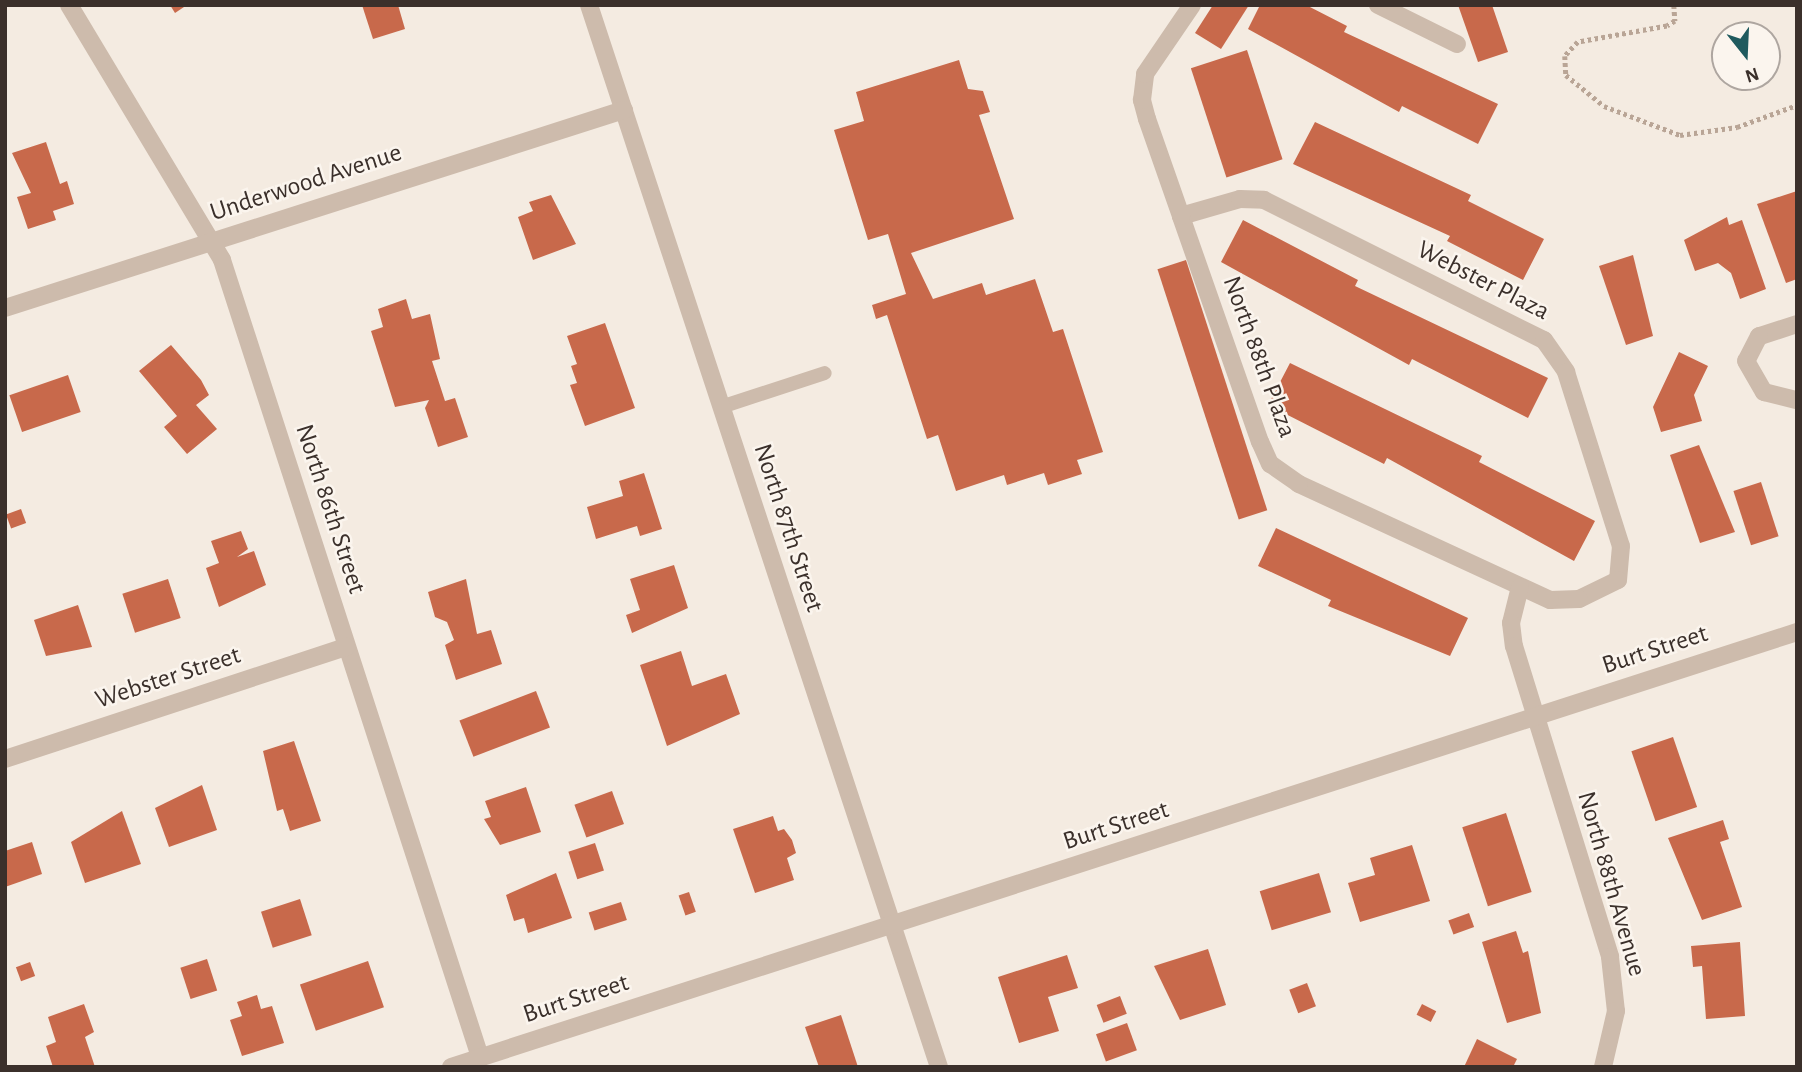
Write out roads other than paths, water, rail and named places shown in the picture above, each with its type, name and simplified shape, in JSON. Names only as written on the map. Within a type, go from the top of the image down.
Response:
[{"type":"street","name":"North 86th Street","points":[[69,5],[212,241],[480,1057]]},
{"type":"street","name":"North 87th Street","points":[[589,5],[939,1067]]},
{"type":"street","name":"North 88th Plaza","points":[[1192,5],[1152,62],[1142,90],[1181,216],[1270,464],[1299,484],[1520,587]]},
{"type":"street","points":[[1378,5],[1457,44]]},
{"type":"street","name":"Underwood Avenue","points":[[5,308],[624,110]]},
{"type":"street","name":"Webster Plaza","points":[[1181,216],[1240,199],[1264,200],[1552,348],[1621,545],[1623,569],[1609,587],[1565,602],[1520,587]]},
{"type":"street","points":[[1797,324],[1759,336],[1746,361],[1764,392],[1797,400]]},
{"type":"street","points":[[1520,587],[1512,632],[1534,717]]},
{"type":"street","name":"Burt Street","points":[[451,1067],[1797,632]]},
{"type":"street","name":"Webster Street","points":[[5,759],[346,648]]},
{"type":"street","name":"North 88th Avenue","points":[[1534,717],[1610,957],[1616,1010],[1603,1067]]},
{"type":"lane","points":[[721,407],[825,373]]}]
